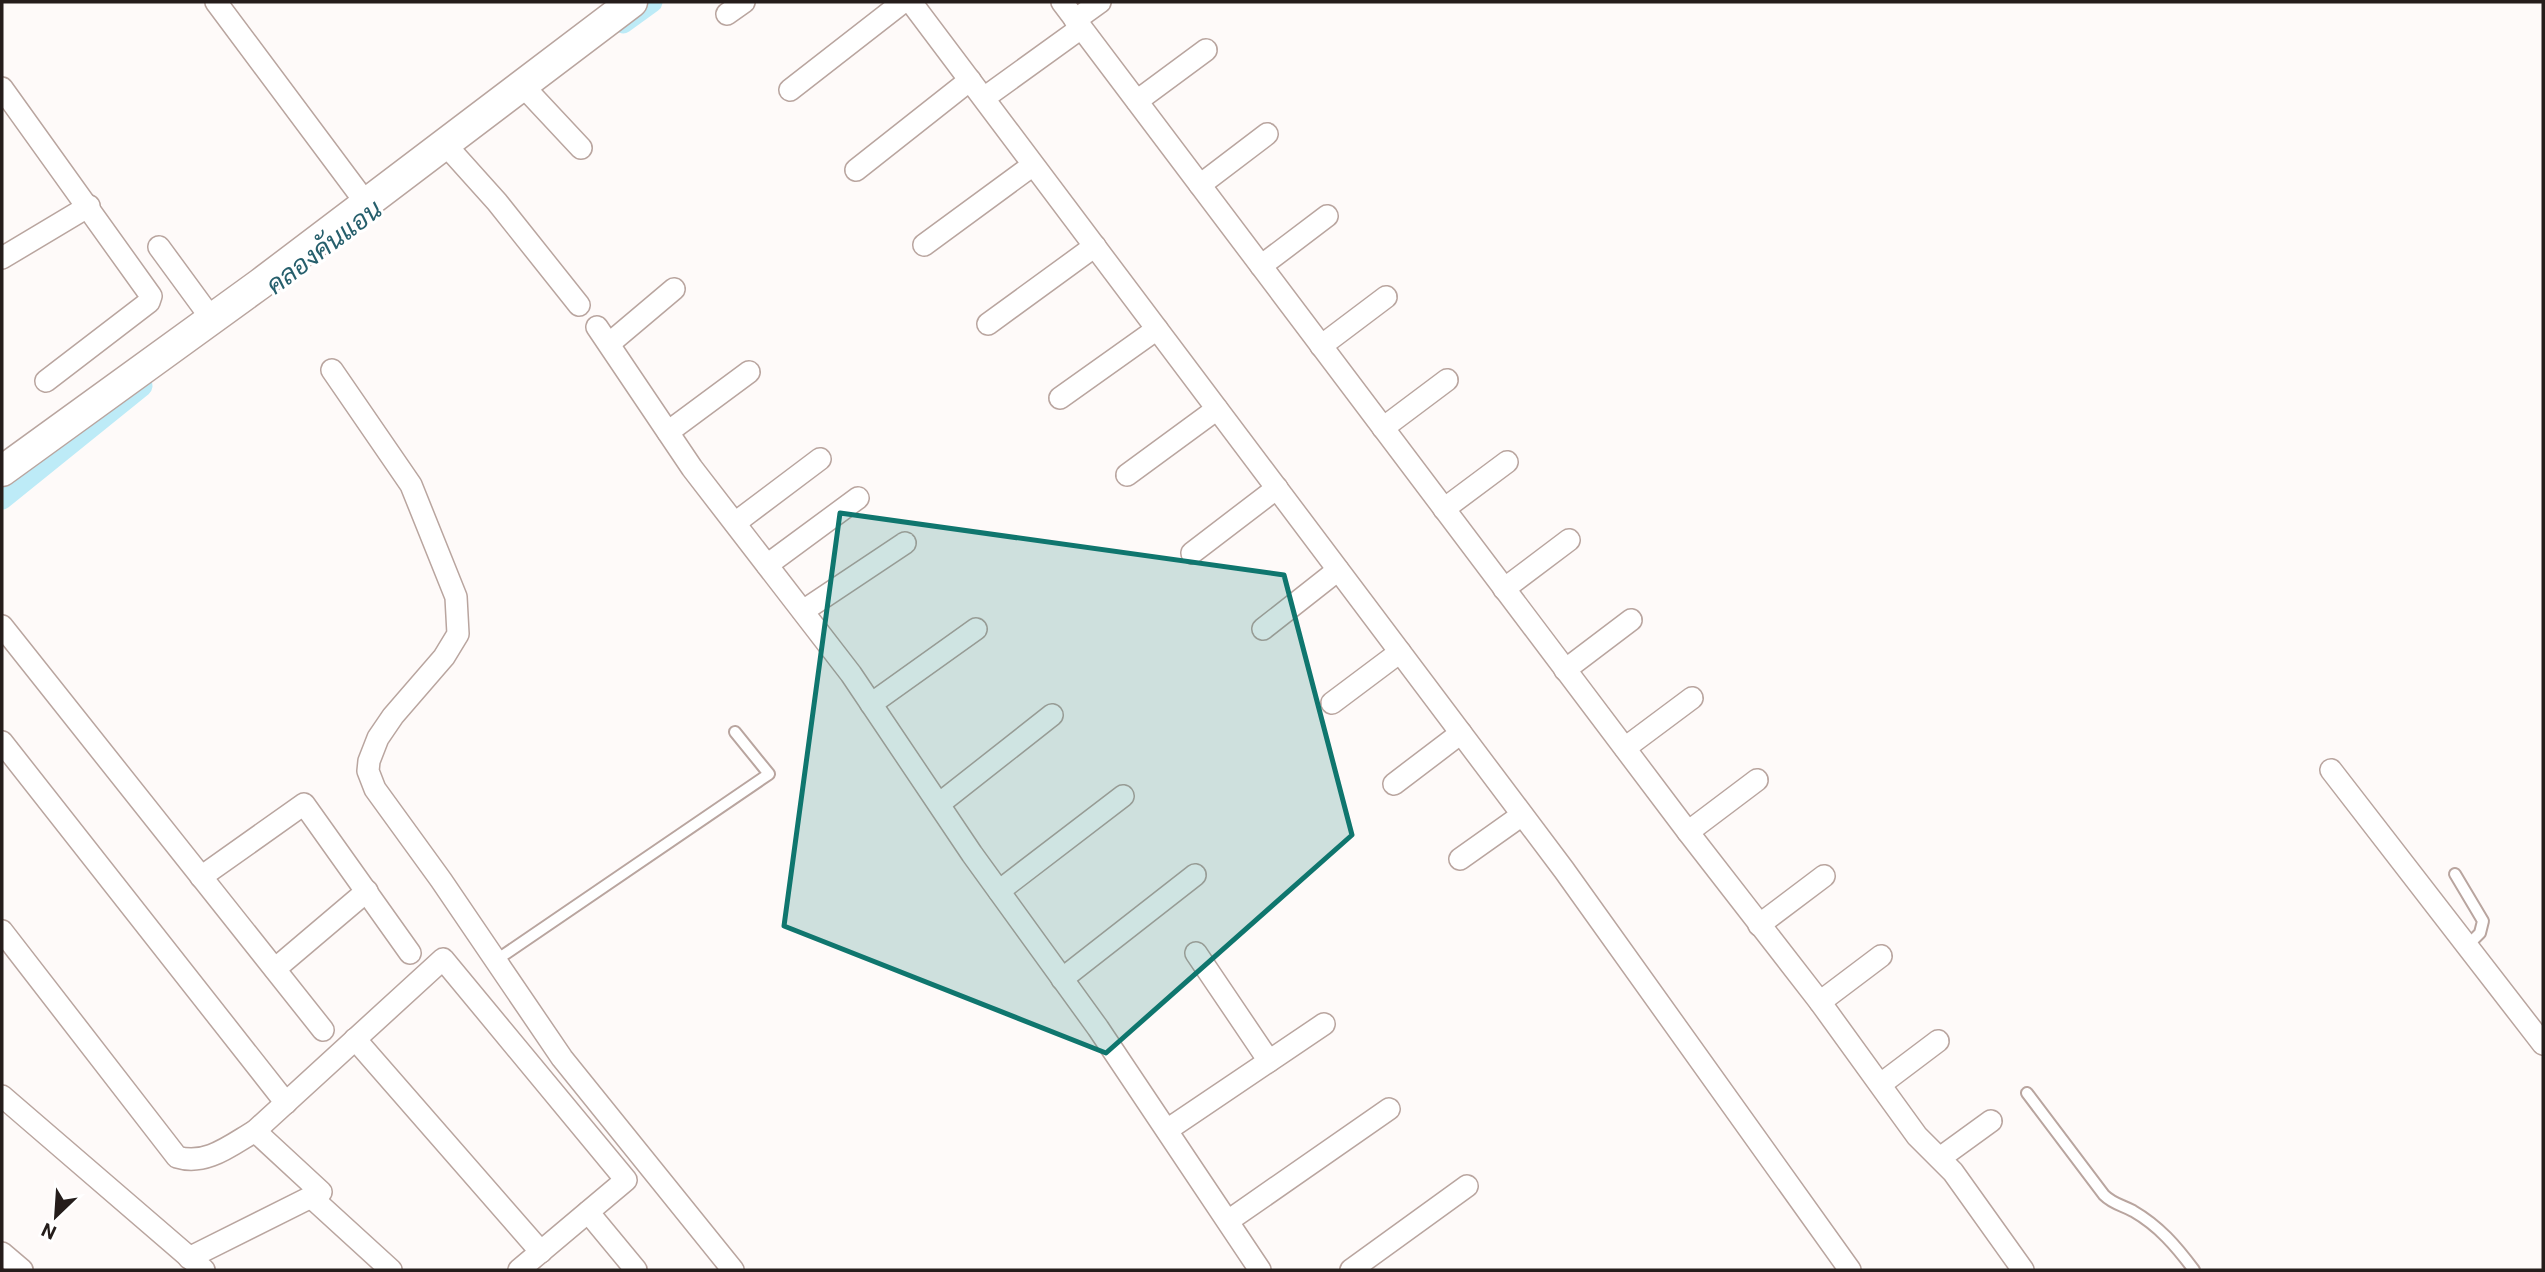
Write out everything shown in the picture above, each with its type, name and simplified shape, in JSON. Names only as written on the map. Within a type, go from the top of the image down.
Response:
[{"type":"street","points":[[216,2],[366,203]]},
{"type":"street","points":[[1062,2],[1565,670],[1820,1002],[1917,1136],[1940,1158],[2023,1270]]},
{"type":"street","points":[[984,98],[1078,24],[1100,2]]},
{"type":"street","points":[[2,471],[523,86],[630,3]]},
{"type":"street","points":[[790,90],[914,3],[1522,815],[1850,1270]]},
{"type":"street","points":[[1137,101],[1206,50]]},
{"type":"street","points":[[856,170],[970,80]]},
{"type":"street","points":[[523,86],[581,148]]},
{"type":"street","points":[[6,102],[89,206],[151,296],[149,302],[46,381]]},
{"type":"street","points":[[1200,185],[1267,134]]},
{"type":"street","points":[[444,143],[497,202],[579,305]]},
{"type":"street","points":[[924,245],[1033,164]]},
{"type":"street","points":[[2,257],[89,206]]},
{"type":"street","points":[[1261,266],[1327,216]]},
{"type":"street","points":[[988,324],[1095,246]]},
{"type":"street","points":[[159,247],[211,318]]},
{"type":"street","points":[[674,289],[604,335],[668,432],[872,705],[1167,1130],[1260,1270]]},
{"type":"street","points":[[1321,346],[1386,297]]},
{"type":"street","points":[[1060,398],[1157,329]]},
{"type":"street","points":[[332,370],[411,485],[456,597],[458,634],[444,657],[378,738],[368,771],[375,789],[562,1058],[733,1270]]},
{"type":"street","points":[[668,432],[749,372]]},
{"type":"street","points":[[1383,428],[1447,380]]},
{"type":"street","points":[[1127,475],[1217,409]]},
{"type":"street","points":[[734,523],[820,459]]},
{"type":"street","points":[[1444,509],[1507,462]]},
{"type":"street","points":[[1192,553],[1277,488]]},
{"type":"street","points":[[767,565],[858,498]]},
{"type":"street","points":[[1504,589],[1569,540]]},
{"type":"street","points":[[803,611],[905,543]]},
{"type":"street","points":[[1263,629],[1338,570]]},
{"type":"street","points":[[1565,670],[1631,620]]},
{"type":"street","points":[[2,626],[323,1030]]},
{"type":"street","points":[[872,705],[976,629]]},
{"type":"street","points":[[1332,703],[1400,652]]},
{"type":"street","points":[[1625,748],[1692,698]]},
{"type":"street","points":[[939,804],[1052,715]]},
{"type":"street","points":[[1394,784],[1461,733]]},
{"type":"street","points":[[2,742],[286,1103]]},
{"type":"street","points":[[2330,771],[2543,1044]]},
{"type":"street","points":[[1688,832],[1757,780]]},
{"type":"street","points":[[999,891],[1123,796]]},
{"type":"street","points":[[201,877],[304,804],[410,953]]},
{"type":"street","points":[[1460,859],[1522,815]]},
{"type":"street","points":[[1062,979],[1195,875]]},
{"type":"street","points":[[1759,925],[1824,876]]},
{"type":"street","points":[[275,969],[367,891]]},
{"type":"street","points":[[2,931],[177,1157],[192,1161],[208,1157],[256,1130],[443,959],[626,1180],[519,1270]]},
{"type":"street","points":[[1196,953],[1269,1061]]},
{"type":"street","points":[[1820,1002],[1881,956]]},
{"type":"street","points":[[1167,1130],[1324,1024]]},
{"type":"street","points":[[355,1039],[541,1252]]},
{"type":"street","points":[[1881,1084],[1938,1041]]},
{"type":"street","points":[[2,1096],[197,1264],[321,1192],[256,1130]]},
{"type":"street","points":[[1228,1221],[1389,1109]]},
{"type":"street","points":[[1940,1158],[1991,1121]]},
{"type":"street","points":[[1351,1270],[1467,1186]]},
{"type":"street","points":[[311,1197],[391,1270]]},
{"type":"street","points":[[588,1212],[636,1270]]},
{"type":"street","points":[[2,1253],[22,1270]]},
{"type":"lane","points":[[495,961],[769,774],[735,732]]},
{"type":"lane","points":[[2455,874],[2483,920],[2480,933],[2467,946]]},
{"type":"lane","points":[[2027,1093],[2113,1205],[2137,1214],[2172,1239],[2194,1270]]},
{"type":"highlighted area","points":[[840,513],[1284,575],[1352,835],[1106,1053],[784,926]]},
{"type":"waterway","name":"คลองคันแอน","points":[[623,23],[652,2]]},
{"type":"waterway","name":"คลองคันแอน","points":[[2,499],[142,386]]}]
